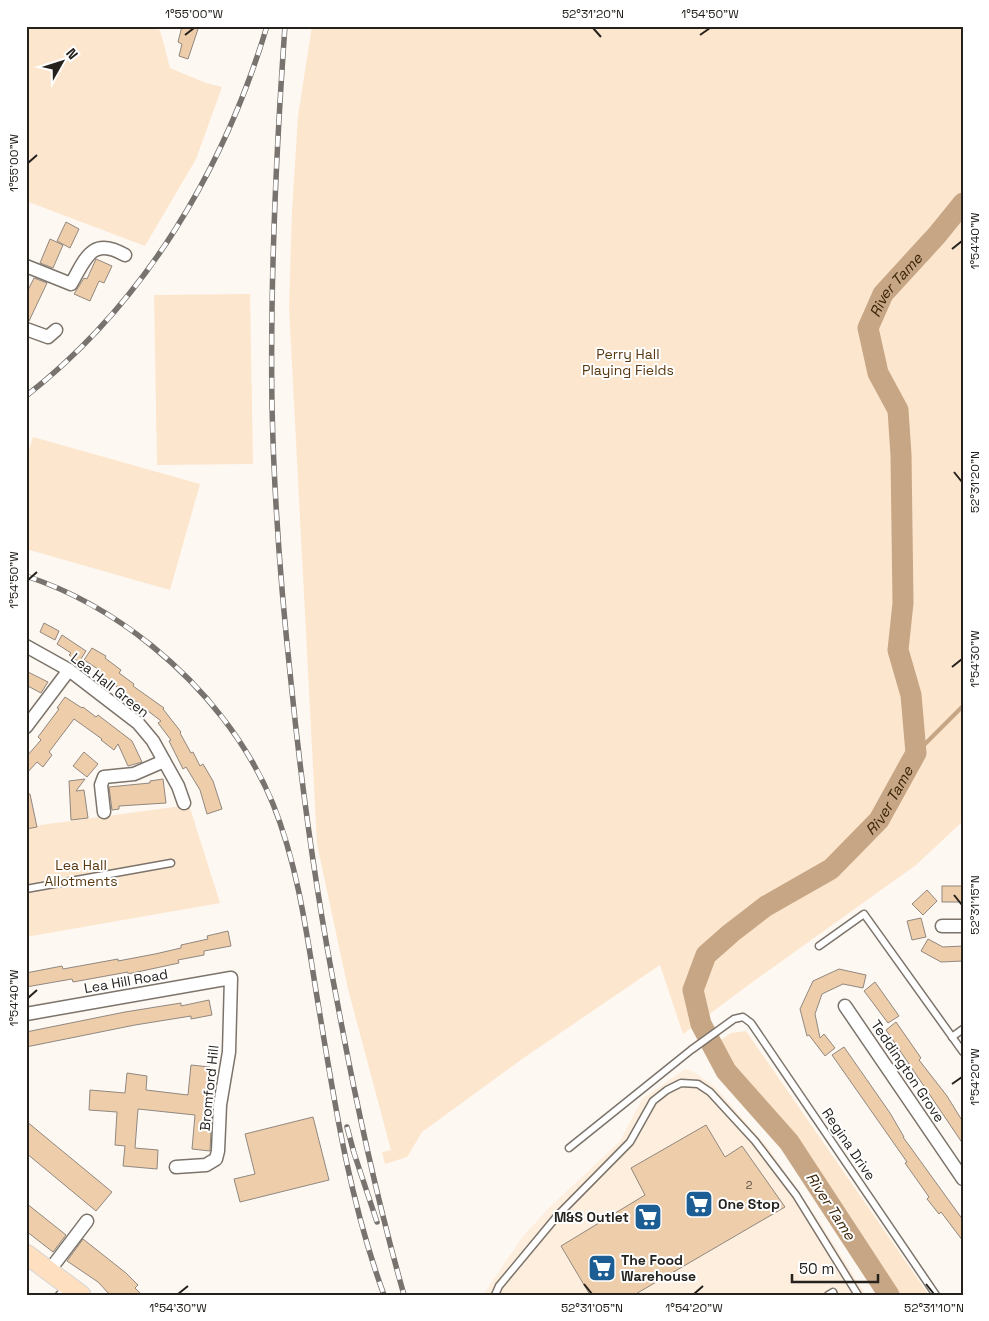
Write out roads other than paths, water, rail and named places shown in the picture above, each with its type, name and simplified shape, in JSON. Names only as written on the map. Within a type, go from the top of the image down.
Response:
[{"type":"main road","points":[[26,1254],[49,1271],[69,1291]]},
{"type":"street","points":[[26,266],[68,290],[87,256],[92,252],[108,247],[125,255]]},
{"type":"street","points":[[26,329],[48,338],[56,330]]},
{"type":"street","name":"Lea Hall Green","points":[[26,646],[69,670],[138,723],[153,741],[178,786],[184,803]]},
{"type":"street","points":[[26,727],[69,670]]},
{"type":"street","points":[[104,812],[101,785],[104,778],[134,774],[164,761]]},
{"type":"street","points":[[942,926],[963,926]]},
{"type":"street","name":"Lea Hill Road","points":[[26,1014],[230,978]]},
{"type":"street","name":"Bromford Hill","points":[[176,1167],[206,1165],[216,1159],[220,1105],[229,1052],[230,978]]},
{"type":"street","name":"Teddington Grove","points":[[844,1006],[963,1179]]},
{"type":"street","points":[[49,1271],[87,1221]]},
{"type":"lane","points":[[26,889],[170,863]]},
{"type":"lane","points":[[819,946],[864,914],[963,1052]]},
{"type":"lane","name":"Regina Drive","points":[[569,1148],[699,1044],[734,1019],[743,1017],[751,1023],[936,1295]]},
{"type":"lane","points":[[952,1037],[963,1029]]},
{"type":"lane","points":[[495,1295],[500,1286],[558,1215],[630,1142],[654,1102],[667,1090],[681,1083],[698,1084],[710,1092],[755,1141],[796,1196],[858,1295]]},
{"type":"lane","points":[[828,1295],[832,1292],[834,1295]]},
{"type":"waterway","name":"River Tame","points":[[889,1295],[789,1142],[726,1071],[701,1024],[693,990],[706,955],[766,906],[831,869],[879,820],[916,753],[911,695],[898,650],[903,603],[901,455],[898,410],[878,373],[868,328],[883,294],[937,235],[963,203]]},
{"type":"waterway","points":[[916,753],[963,706]]},
{"type":"railway","points":[[26,396],[69,359],[108,319],[143,276],[175,230],[203,181],[228,131],[249,79],[267,26]]},
{"type":"railway","points":[[285,26],[274,216],[272,311],[274,475],[284,613],[305,804],[330,966],[368,1151],[404,1295]]},
{"type":"railway","points":[[26,576],[60,589],[92,605],[138,635],[171,662],[207,698],[223,718],[251,759],[263,781],[273,804],[295,873],[351,1183],[371,1258],[384,1295]]},
{"type":"railway","points":[[347,1127],[377,1222]]},
{"type":"place","name":"One Stop","points":[[699,1204]]},
{"type":"place","name":"M&S Outlet","points":[[648,1217]]},
{"type":"place","name":"The Food Warehouse","points":[[602,1268]]},
{"type":"park label","name":"Perry Hall Playing Fields","points":[[628,362]]},
{"type":"park label","name":"Lea Hall Allotments","points":[[81,874]]}]
